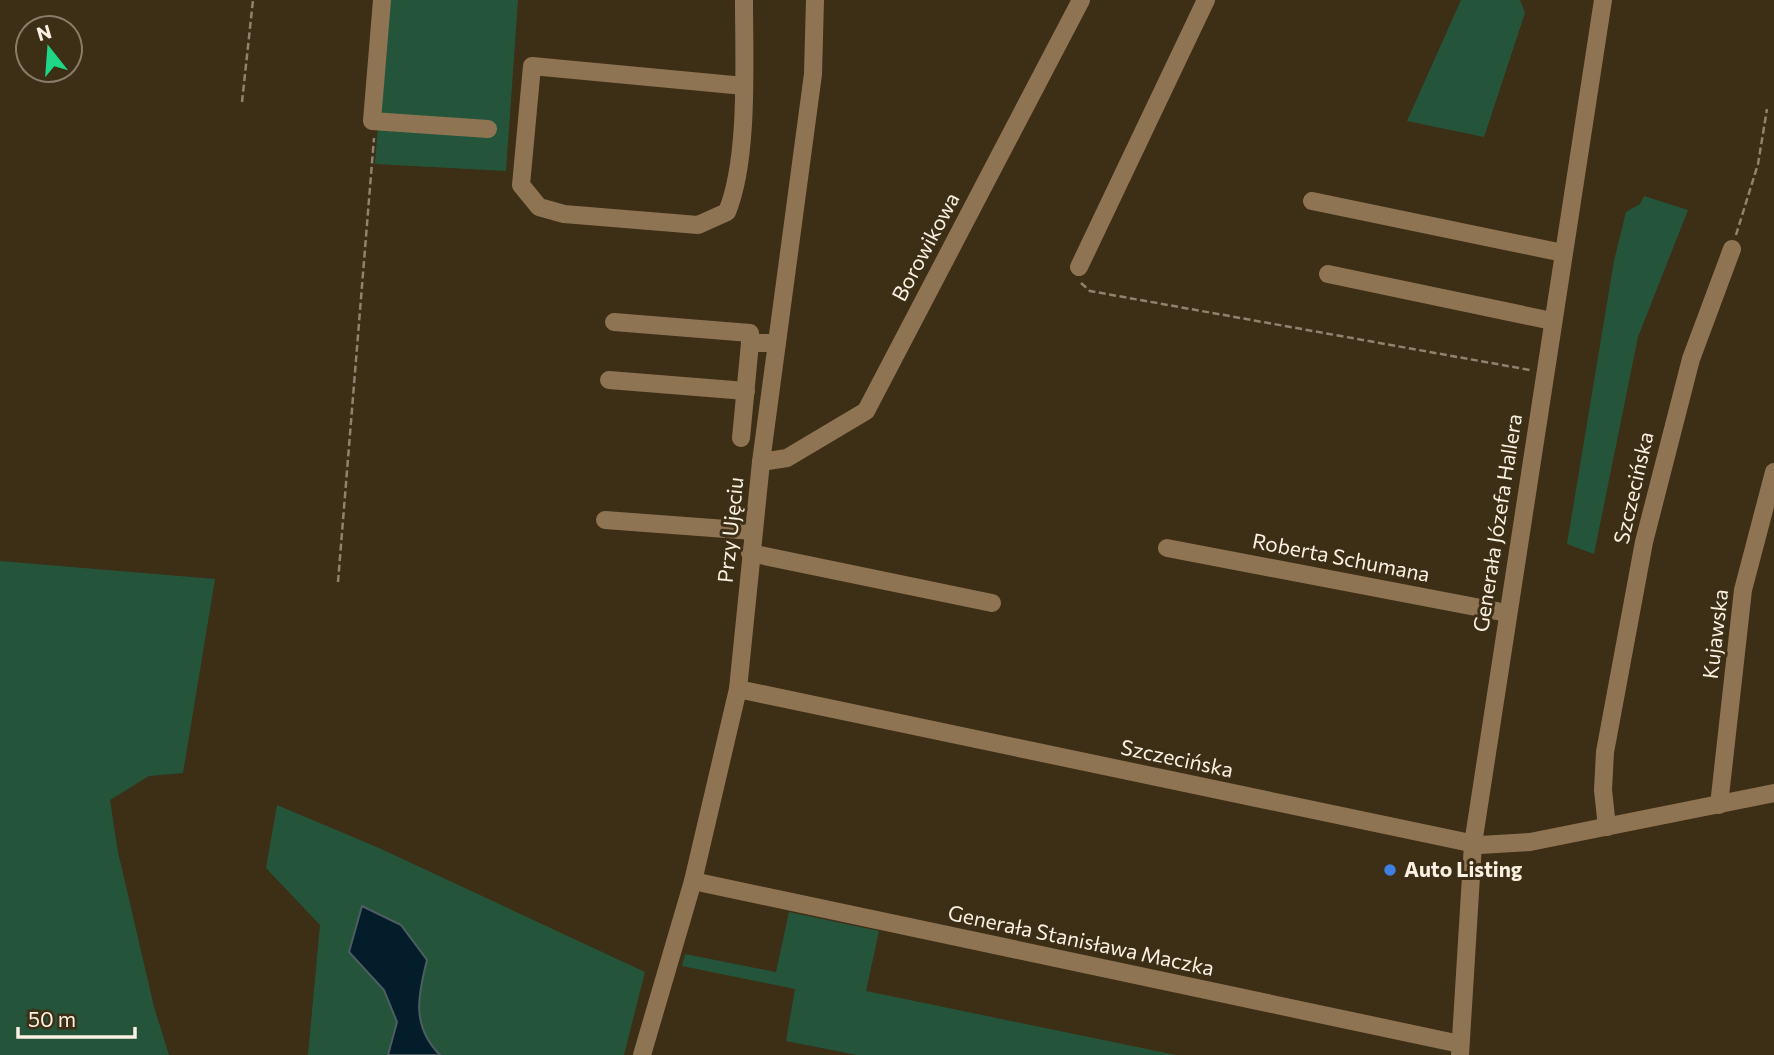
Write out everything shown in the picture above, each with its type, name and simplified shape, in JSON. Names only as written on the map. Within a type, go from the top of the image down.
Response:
[{"type":"street","points":[[382,0],[372,121],[488,129]]},
{"type":"street","points":[[744,0],[744,86],[736,190],[727,212],[698,225],[564,214],[539,207],[521,185],[532,66],[744,86]]},
{"type":"street","name":"Przy Ujęciu","points":[[642,1055],[693,880],[738,689],[761,462],[814,61],[815,0]]},
{"type":"street","name":"Borowikowa","points":[[761,462],[787,457],[866,411],[1082,0]]},
{"type":"street","points":[[1079,267],[1206,0]]},
{"type":"street","name":"Generała Józefa Hallera","points":[[1460,1050],[1473,844],[1603,0]]},
{"type":"street","points":[[1312,201],[1563,253]]},
{"type":"street","name":"Szczecińska","points":[[1607,827],[1603,790],[1605,752],[1644,542],[1691,359],[1731,249]]},
{"type":"street","points":[[1328,274],[1552,321]]},
{"type":"street","points":[[614,322],[750,333],[741,438]]},
{"type":"street","points":[[750,343],[777,342]]},
{"type":"street","points":[[609,380],[746,391]]},
{"type":"street","name":"Kujawska","points":[[1719,805],[1743,590],[1774,472]]},
{"type":"street","points":[[605,520],[753,531]]},
{"type":"street","name":"Roberta Schumana","points":[[1167,548],[1507,613]]},
{"type":"street","points":[[750,553],[992,603]]},
{"type":"street","name":"Szczecińska","points":[[738,689],[1473,844],[1513,845],[1774,793]]},
{"type":"street","name":"Generała Stanisława Maczka","points":[[693,880],[1460,1050]]},
{"type":"path","points":[[242,102],[253,0]]},
{"type":"path","points":[[1731,249],[1758,164],[1768,110]]},
{"type":"path","points":[[338,582],[374,141],[372,121]]},
{"type":"path","points":[[1079,267],[1081,283],[1090,290],[1544,373]]},
{"type":"green space","points":[[388,0],[518,0],[506,171],[375,164]]},
{"type":"green space","points":[[1461,0],[1520,0],[1525,13],[1484,137],[1407,121]]},
{"type":"green space","points":[[1644,196],[1688,210],[1638,337],[1594,554],[1567,544],[1614,261],[1626,212],[1640,204]]},
{"type":"green space","points":[[0,561],[215,579],[183,773],[149,776],[110,800],[118,852],[154,1007],[169,1055],[0,1055]]},
{"type":"green space","points":[[277,805],[379,848],[645,972],[624,1055],[308,1055],[320,925],[266,868]]},
{"type":"green space","points":[[789,912],[879,931],[866,991],[1176,1055],[857,1055],[786,1041],[795,989],[682,966],[685,954],[776,972]]},
{"type":"water","points":[[362,906],[401,925],[427,960],[419,1010],[424,1033],[440,1055],[388,1055],[397,1022],[384,990],[349,952]]},
{"type":"place","name":"Auto Listing","points":[[1390,870]]}]
